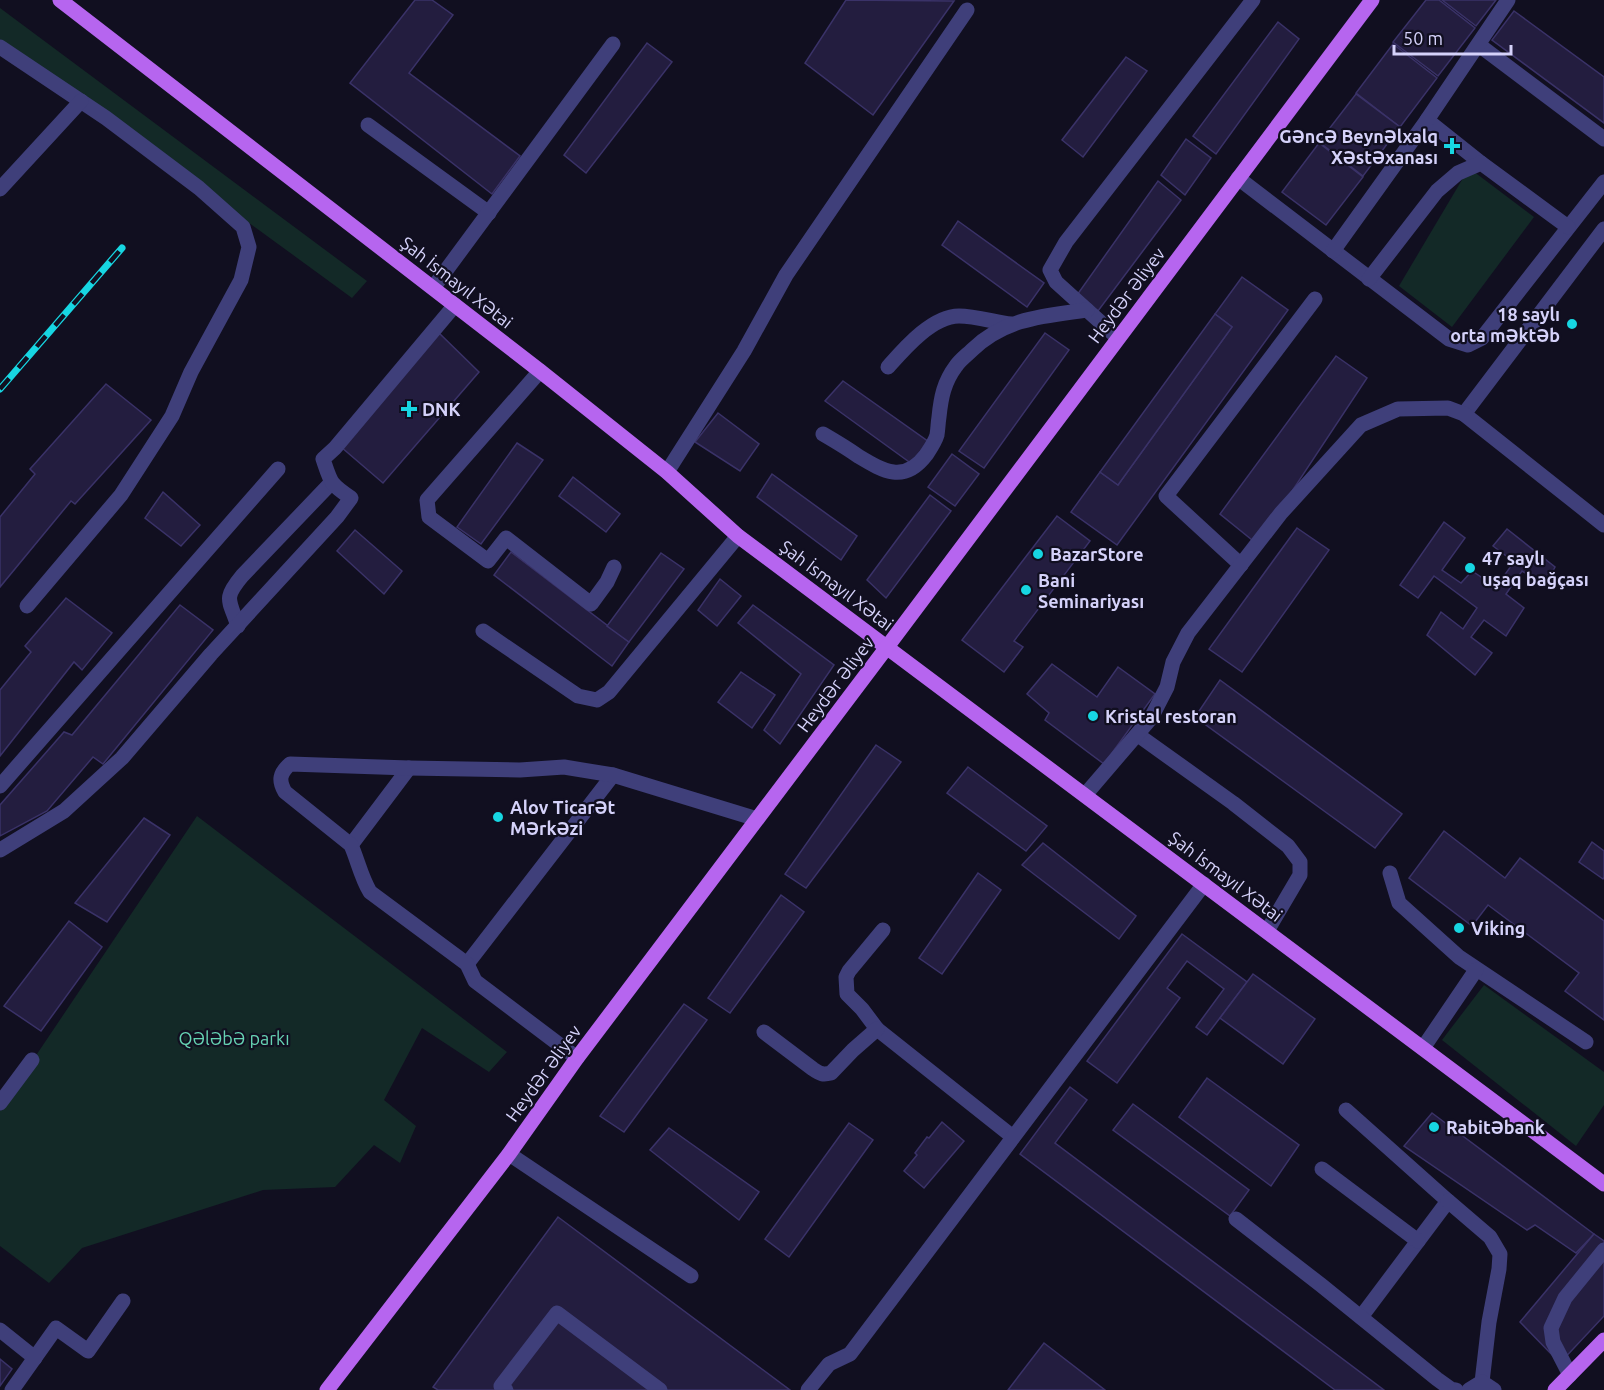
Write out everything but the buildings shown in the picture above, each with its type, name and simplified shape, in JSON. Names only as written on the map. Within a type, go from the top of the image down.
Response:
[{"type":"main road","name":"Şah İsmayıl Xətai","points":[[60,0],[540,370],[667,472],[738,536],[1604,1184]]},
{"type":"main road","name":"Heydər Əliyev","points":[[327,1390],[509,1154],[577,1058],[1372,0]]},
{"type":"main road","points":[[1555,1390],[1604,1340]]},
{"type":"street","points":[[1119,338],[1056,282],[1050,270],[1060,251],[1254,0]]},
{"type":"street","points":[[1333,251],[1427,120],[1508,0]]},
{"type":"street","points":[[667,472],[744,351],[786,275],[967,10]]},
{"type":"street","points":[[433,288],[613,44]]},
{"type":"street","points":[[1479,45],[1604,139]]},
{"type":"street","points":[[0,47],[106,118],[199,188],[243,227],[249,247],[241,280],[191,372],[172,416],[121,495],[27,606]]},
{"type":"street","points":[[0,189],[81,101]]},
{"type":"street","points":[[1427,120],[1568,227]]},
{"type":"street","points":[[368,125],[489,213]]},
{"type":"street","points":[[1369,279],[1437,191],[1458,173],[1481,163]]},
{"type":"street","points":[[1238,178],[1449,339],[1468,345],[1482,338],[1604,182]]},
{"type":"street","points":[[1464,414],[1604,229]]},
{"type":"street","points":[[1241,565],[1166,496],[1315,299]]},
{"type":"street","points":[[0,850],[64,812],[122,758],[211,654],[337,517],[351,498],[331,483],[323,459],[335,448],[455,305]]},
{"type":"street","points":[[823,434],[881,469],[902,472],[912,469],[920,463],[932,447],[937,435],[941,394],[947,379],[958,363],[978,344],[1011,324],[1031,318],[1087,310]]},
{"type":"street","points":[[888,367],[911,340],[938,322],[958,316],[1011,324]]},
{"type":"street","points":[[540,370],[427,500],[429,517],[489,561],[506,538],[591,604],[607,582],[614,567]]},
{"type":"street","points":[[1086,795],[1151,718],[1167,687],[1173,662],[1188,633],[1281,513],[1361,425],[1398,409],[1448,408],[1464,414],[1604,525]]},
{"type":"street","points":[[0,786],[278,469]]},
{"type":"street","points":[[238,626],[229,597],[231,590],[331,483]]},
{"type":"street","points":[[483,631],[578,696],[597,700],[609,692],[738,536]]},
{"type":"street","points":[[1138,735],[1233,803],[1288,846],[1300,862],[1300,875],[1267,931]]},
{"type":"street","points":[[577,1058],[475,981],[467,964],[370,892],[351,845],[285,792],[280,779],[284,770],[290,764],[520,770],[564,767],[614,775],[757,819]]},
{"type":"street","points":[[351,845],[409,768]]},
{"type":"street","points":[[467,964],[614,775]]},
{"type":"street","points":[[1390,873],[1399,903],[1459,957],[1586,1042]]},
{"type":"street","points":[[808,1390],[830,1364],[850,1354],[1204,884]]},
{"type":"street","points":[[883,930],[846,977],[847,994],[877,1029],[1013,1137]]},
{"type":"street","points":[[1423,1048],[1476,970]]},
{"type":"street","points":[[764,1032],[813,1069],[826,1074],[831,1073],[877,1029]]},
{"type":"street","points":[[0,1103],[32,1059]]},
{"type":"street","points":[[1346,1110],[1490,1237],[1500,1254],[1489,1322],[1482,1388]]},
{"type":"street","points":[[509,1154],[691,1276]]},
{"type":"street","points":[[1322,1169],[1418,1241]]},
{"type":"street","points":[[1361,1317],[1449,1201]]},
{"type":"street","points":[[1236,1219],[1437,1379],[1456,1390]]},
{"type":"street","points":[[1570,1375],[1553,1342],[1551,1328],[1565,1298],[1604,1250]]},
{"type":"street","points":[[12,1390],[56,1328],[88,1351],[123,1301]]},
{"type":"street","points":[[506,1390],[501,1386],[557,1312],[660,1390]]},
{"type":"street","points":[[0,1330],[35,1358]]},
{"type":"green space","points":[[0,8],[367,281],[352,298],[0,41]]},
{"type":"green space","points":[[1469,168],[1534,217],[1452,327],[1399,286]]},
{"type":"green space","name":"Qələbə parkı","points":[[197,816],[507,1052],[489,1072],[422,1028],[384,1100],[416,1126],[400,1163],[374,1145],[335,1187],[263,1190],[82,1248],[49,1283],[0,1246],[0,1109]]},
{"type":"green space","points":[[1484,985],[1604,1072],[1604,1105],[1576,1146],[1442,1040]]},
{"type":"railway","points":[[0,389],[122,248]]},
{"type":"place","name":"Gəncə Beynəlxalq Xəstəxanası","points":[[1452,146]]},
{"type":"place","name":"18 saylı orta məktəb","points":[[1572,324]]},
{"type":"place","name":"DNK","points":[[409,409]]},
{"type":"place","name":"BazarStore","points":[[1038,554]]},
{"type":"place","name":"47 saylı uşaq bağçası","points":[[1470,568]]},
{"type":"place","name":"Bani Seminariyası","points":[[1026,590]]},
{"type":"place","name":"Kristal restoran","points":[[1093,716]]},
{"type":"place","name":"Alov Ticarət Mərkəzi","points":[[498,817]]},
{"type":"place","name":"Viking","points":[[1459,928]]},
{"type":"place","name":"Rabitəbank","points":[[1434,1127]]}]
